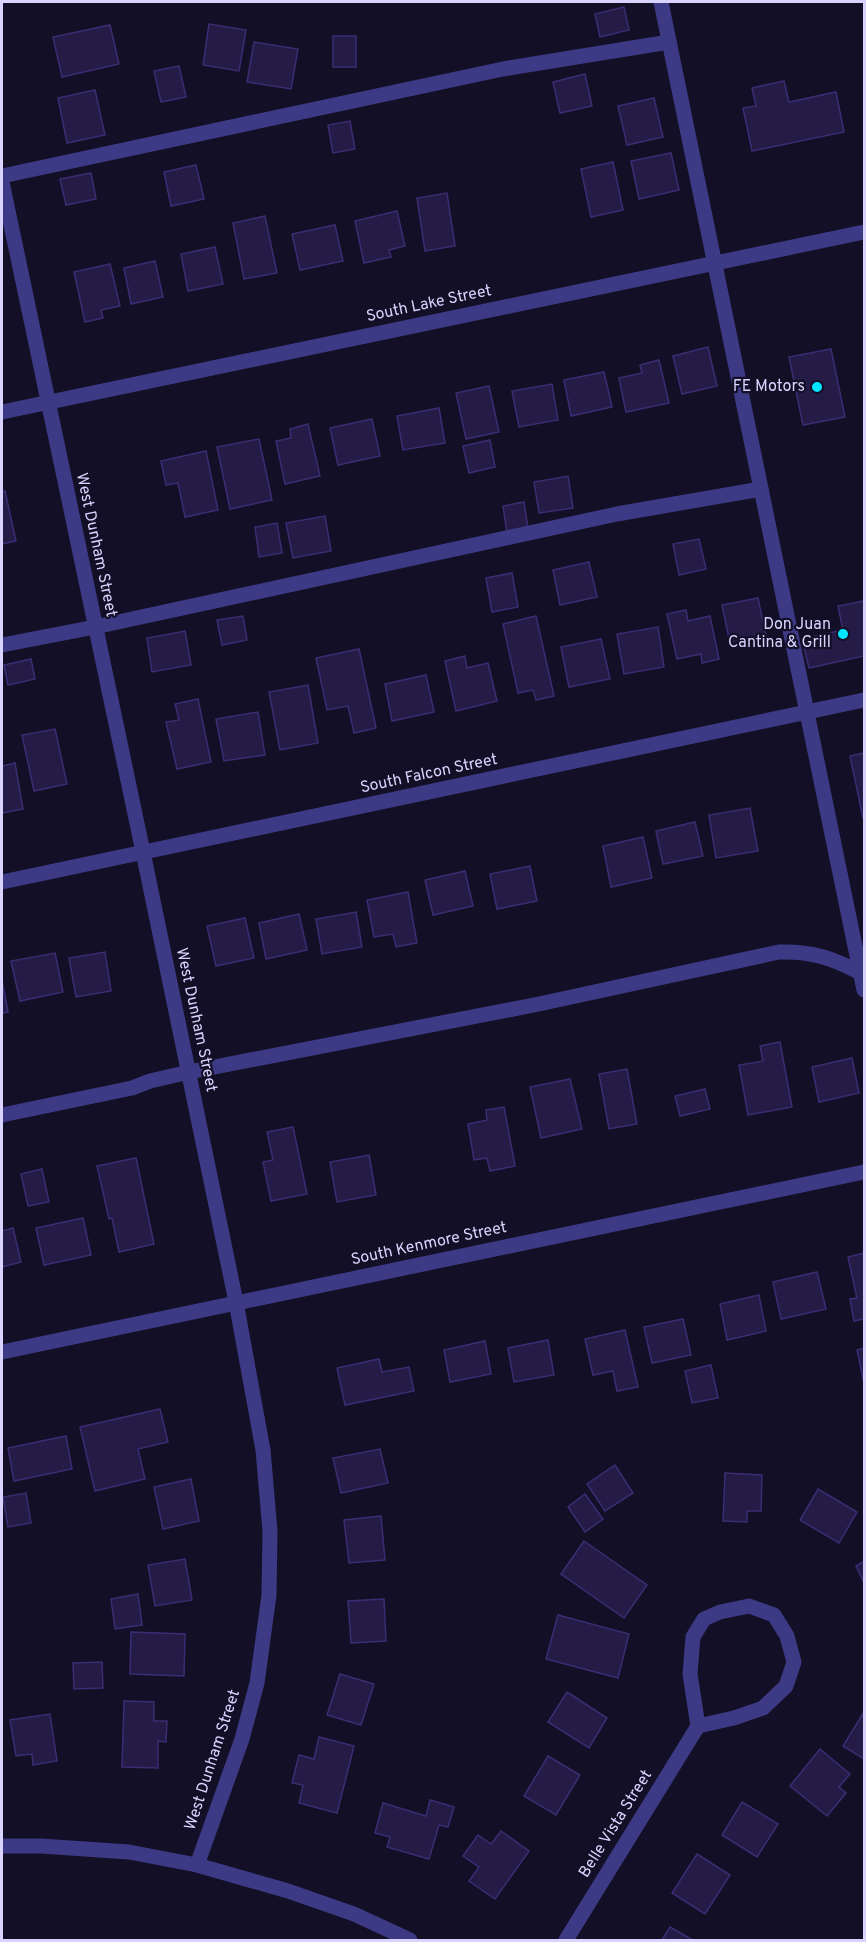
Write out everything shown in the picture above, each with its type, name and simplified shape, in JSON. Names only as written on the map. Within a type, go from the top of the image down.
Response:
[{"type":"street","points":[[661,2],[864,990]]},
{"type":"street","points":[[2,176],[492,71],[669,42]]},
{"type":"street","name":"West Dunham Street","points":[[2,182],[189,1072],[236,1302],[263,1450],[270,1531],[269,1595],[254,1694],[242,1739],[197,1865]]},
{"type":"street","name":"South Lake Street","points":[[2,412],[864,232]]},
{"type":"street","points":[[2,645],[617,514],[760,489]]},
{"type":"street","name":"South Falcon Street","points":[[2,882],[864,700]]},
{"type":"street","points":[[2,1115],[132,1088],[150,1081],[189,1072],[528,1006],[779,951],[818,954],[861,973]]},
{"type":"street","name":"South Kenmore Street","points":[[2,1352],[864,1172]]},
{"type":"street","points":[[749,1606],[774,1615],[788,1636],[794,1662],[786,1686],[763,1707],[734,1718],[698,1726],[690,1674],[693,1637],[704,1619],[720,1612],[749,1606]]},
{"type":"street","name":"Belle Vista Street","points":[[566,1941],[698,1726]]},
{"type":"street","points":[[2,1846],[41,1846],[129,1852],[197,1865],[288,1891],[354,1914],[410,1941]]},
{"type":"building","points":[[624,7],[629,30],[600,37],[595,14]]},
{"type":"building","points":[[209,24],[246,30],[239,71],[203,65]]},
{"type":"building","points":[[110,25],[119,64],[62,77],[53,37]]},
{"type":"building","points":[[333,36],[356,36],[356,67],[333,67]]},
{"type":"building","points":[[254,42],[298,49],[291,89],[247,82]]},
{"type":"building","points":[[179,66],[186,97],[161,102],[154,71]]},
{"type":"building","points":[[585,74],[592,106],[560,113],[553,82]]},
{"type":"building","points":[[784,81],[789,102],[836,92],[844,132],[752,151],[743,108],[756,106],[752,88]]},
{"type":"building","points":[[95,90],[105,135],[67,143],[58,98]]},
{"type":"building","points":[[654,98],[663,137],[627,145],[618,106]]},
{"type":"building","points":[[350,121],[355,149],[333,153],[328,125]]},
{"type":"building","points":[[671,153],[679,190],[639,199],[631,161]]},
{"type":"building","points":[[613,162],[623,210],[591,217],[581,169]]},
{"type":"building","points":[[196,165],[204,199],[171,206],[164,172]]},
{"type":"building","points":[[91,173],[96,199],[66,205],[60,179]]},
{"type":"building","points":[[447,193],[455,246],[425,251],[417,198]]},
{"type":"building","points":[[397,211],[405,246],[389,250],[391,257],[364,263],[355,221]]},
{"type":"building","points":[[265,216],[277,273],[244,279],[233,223]]},
{"type":"building","points":[[335,225],[343,261],[300,270],[292,234]]},
{"type":"building","points":[[215,247],[223,284],[188,291],[181,254]]},
{"type":"building","points":[[155,261],[163,297],[131,304],[124,268]]},
{"type":"building","points":[[110,264],[120,306],[101,310],[103,318],[85,322],[74,272]]},
{"type":"building","points":[[708,347],[717,386],[682,394],[673,356]]},
{"type":"building","name":"FE Motors","points":[[831,349],[845,417],[803,425],[789,357]]},
{"type":"building","points":[[659,360],[669,403],[626,412],[619,378],[642,373],[640,365]]},
{"type":"building","points":[[604,372],[612,407],[571,416],[564,380]]},
{"type":"building","points":[[552,384],[558,420],[519,427],[512,391]]},
{"type":"building","points":[[489,386],[499,432],[466,439],[456,393]]},
{"type":"building","points":[[439,408],[445,443],[403,450],[397,416]]},
{"type":"building","points":[[372,419],[380,456],[338,465],[330,428]]},
{"type":"building","points":[[308,424],[320,476],[285,484],[276,441],[291,438],[290,429]]},
{"type":"building","points":[[259,439],[272,500],[230,509],[217,447]]},
{"type":"building","points":[[490,440],[495,467],[469,473],[463,446]]},
{"type":"building","points":[[206,451],[218,510],[185,517],[178,483],[166,485],[161,461]]},
{"type":"building","points":[[568,476],[573,508],[539,513],[534,482]]},
{"type":"building","points":[[5,491],[16,541],[2,544],[2,492]]},
{"type":"building","points":[[524,502],[528,529],[507,533],[503,506]]},
{"type":"building","points":[[325,516],[331,551],[293,558],[286,523]]},
{"type":"building","points":[[277,523],[282,553],[259,557],[255,527]]},
{"type":"building","points":[[699,539],[706,569],[679,575],[673,544]]},
{"type":"building","points":[[589,562],[597,597],[560,605],[553,570]]},
{"type":"building","points":[[512,573],[518,607],[492,612],[486,578]]},
{"type":"building","points":[[758,598],[767,640],[731,648],[722,605]]},
{"type":"building","name":"Don Juan Cantina & Grill","points":[[864,601],[864,656],[809,668],[802,639],[843,630],[838,606]]},
{"type":"building","points":[[686,610],[688,621],[710,616],[719,659],[702,663],[701,654],[677,659],[667,614]]},
{"type":"building","points":[[243,616],[247,640],[222,645],[217,620]]},
{"type":"building","points":[[536,616],[554,696],[536,700],[533,690],[518,693],[503,624]]},
{"type":"building","points":[[658,627],[664,667],[624,674],[617,634]]},
{"type":"building","points":[[185,631],[191,665],[152,672],[147,638]]},
{"type":"building","points":[[601,639],[610,679],[569,687],[561,647]]},
{"type":"building","points":[[359,649],[376,728],[354,733],[348,706],[327,710],[316,658]]},
{"type":"building","points":[[465,656],[467,668],[488,663],[497,701],[456,711],[445,661]]},
{"type":"building","points":[[31,659],[35,679],[8,685],[4,665]]},
{"type":"building","points":[[426,675],[434,712],[392,721],[385,684]]},
{"type":"building","points":[[308,685],[318,743],[280,750],[269,692]]},
{"type":"building","points":[[198,699],[211,762],[177,769],[166,722],[179,720],[175,704]]},
{"type":"building","points":[[258,712],[265,755],[224,761],[216,719]]},
{"type":"building","points":[[55,729],[67,784],[34,791],[22,735]]},
{"type":"building","points":[[864,753],[864,818],[863,818],[850,756]]},
{"type":"building","points":[[15,763],[23,809],[2,813],[2,766]]},
{"type":"building","points":[[750,808],[758,851],[716,858],[709,815]]},
{"type":"building","points":[[695,822],[703,856],[663,864],[656,831]]},
{"type":"building","points":[[643,837],[652,878],[611,887],[603,846]]},
{"type":"building","points":[[530,866],[537,901],[497,909],[490,874]]},
{"type":"building","points":[[465,871],[473,906],[433,915],[425,880]]},
{"type":"building","points":[[408,892],[417,943],[396,947],[393,934],[374,937],[367,900]]},
{"type":"building","points":[[356,912],[362,947],[322,954],[316,919]]},
{"type":"building","points":[[299,914],[307,950],[266,959],[259,923]]},
{"type":"building","points":[[245,918],[254,958],[216,966],[207,926]]},
{"type":"building","points":[[105,952],[111,991],[76,997],[69,958]]},
{"type":"building","points":[[55,953],[63,992],[20,1001],[11,961]]},
{"type":"building","points":[[2,980],[8,1012],[2,1013]]},
{"type":"building","points":[[780,1042],[792,1107],[748,1115],[739,1065],[763,1061],[760,1046]]},
{"type":"building","points":[[852,1058],[859,1093],[819,1102],[812,1067]]},
{"type":"building","points":[[627,1069],[637,1124],[609,1129],[599,1074]]},
{"type":"building","points":[[570,1079],[582,1129],[541,1138],[530,1087]]},
{"type":"building","points":[[705,1089],[710,1109],[680,1116],[675,1096]]},
{"type":"building","points":[[504,1107],[515,1166],[490,1171],[487,1158],[474,1160],[468,1124],[487,1120],[486,1110]]},
{"type":"building","points":[[293,1127],[307,1194],[271,1201],[263,1162],[273,1160],[267,1132]]},
{"type":"building","points":[[369,1155],[376,1195],[337,1202],[330,1162]]},
{"type":"building","points":[[136,1158],[154,1244],[119,1252],[97,1166]]},
{"type":"building","points":[[42,1169],[49,1202],[28,1206],[21,1174]]},
{"type":"building","points":[[83,1218],[91,1255],[44,1265],[36,1228]]},
{"type":"building","points":[[13,1228],[21,1262],[2,1267],[2,1231]]},
{"type":"building","points":[[864,1253],[864,1319],[854,1321],[850,1299],[857,1298],[848,1257]]},
{"type":"building","points":[[817,1272],[826,1309],[781,1319],[773,1282]]},
{"type":"building","points":[[759,1295],[766,1331],[727,1340],[720,1304]]},
{"type":"building","points":[[683,1319],[691,1355],[652,1363],[644,1327]]},
{"type":"building","points":[[625,1330],[638,1387],[617,1391],[613,1371],[593,1375],[585,1339]]},
{"type":"building","points":[[548,1340],[554,1375],[514,1382],[508,1348]]},
{"type":"building","points":[[485,1341],[491,1374],[450,1382],[444,1350]]},
{"type":"building","points":[[864,1348],[864,1383],[857,1350]]},
{"type":"building","points":[[379,1359],[382,1372],[409,1367],[414,1391],[345,1405],[337,1368]]},
{"type":"building","points":[[711,1365],[718,1398],[692,1403],[685,1371]]},
{"type":"building","points":[[160,1409],[168,1442],[138,1449],[145,1479],[95,1491],[80,1427]]},
{"type":"building","points":[[66,1436],[72,1469],[14,1481],[8,1448]]},
{"type":"building","points":[[380,1449],[388,1483],[341,1493],[333,1458]]},
{"type":"building","points":[[615,1465],[633,1493],[605,1511],[587,1484]]},
{"type":"building","points":[[725,1473],[762,1475],[761,1511],[747,1511],[747,1522],[723,1521]]},
{"type":"building","points":[[191,1479],[199,1521],[163,1529],[154,1487]]},
{"type":"building","points":[[818,1489],[857,1512],[839,1543],[800,1520]]},
{"type":"building","points":[[26,1493],[31,1523],[8,1527],[3,1497]]},
{"type":"building","points":[[585,1494],[603,1519],[585,1532],[568,1507]]},
{"type":"building","points":[[381,1516],[385,1560],[349,1563],[344,1520]]},
{"type":"building","points":[[584,1541],[647,1585],[624,1618],[561,1574]]},
{"type":"building","points":[[185,1559],[192,1600],[155,1606],[148,1565]]},
{"type":"building","points":[[864,1561],[864,1583],[856,1566]]},
{"type":"building","points":[[138,1594],[142,1625],[115,1629],[111,1599]]},
{"type":"building","points":[[384,1599],[386,1641],[351,1643],[348,1601]]},
{"type":"building","points":[[558,1615],[629,1634],[618,1678],[546,1659]]},
{"type":"building","points":[[131,1632],[185,1634],[184,1676],[130,1674]]},
{"type":"building","points":[[102,1662],[103,1688],[74,1689],[73,1663]]},
{"type":"building","points":[[340,1674],[374,1684],[361,1725],[327,1715]]},
{"type":"building","points":[[567,1692],[607,1718],[589,1748],[548,1722]]},
{"type":"building","points":[[124,1701],[154,1702],[154,1721],[167,1721],[166,1742],[158,1741],[158,1768],[122,1767]]},
{"type":"building","points":[[864,1712],[864,1759],[843,1746]]},
{"type":"building","points":[[50,1714],[57,1761],[33,1765],[32,1754],[16,1756],[10,1720]]},
{"type":"building","points":[[319,1737],[354,1746],[337,1813],[299,1803],[303,1785],[292,1783],[299,1755],[314,1759]]},
{"type":"building","points":[[820,1749],[850,1774],[839,1787],[846,1793],[827,1816],[790,1786]]},
{"type":"building","points":[[548,1756],[580,1775],[556,1815],[524,1796]]},
{"type":"building","points":[[430,1800],[454,1807],[448,1827],[439,1825],[429,1859],[387,1847],[390,1837],[375,1833],[383,1803],[426,1816]]},
{"type":"building","points":[[742,1802],[778,1824],[757,1857],[722,1835]]},
{"type":"building","points":[[501,1831],[529,1851],[495,1899],[469,1881],[479,1867],[463,1856],[478,1835],[491,1844]]},
{"type":"building","points":[[697,1854],[730,1875],[705,1914],[672,1893]]},
{"type":"building","points":[[670,1927],[693,1940],[662,1940]]},
{"type":"place","name":"FE Motors","points":[[817,387]]},
{"type":"place","name":"Don Juan Cantina & Grill","points":[[843,634]]}]
